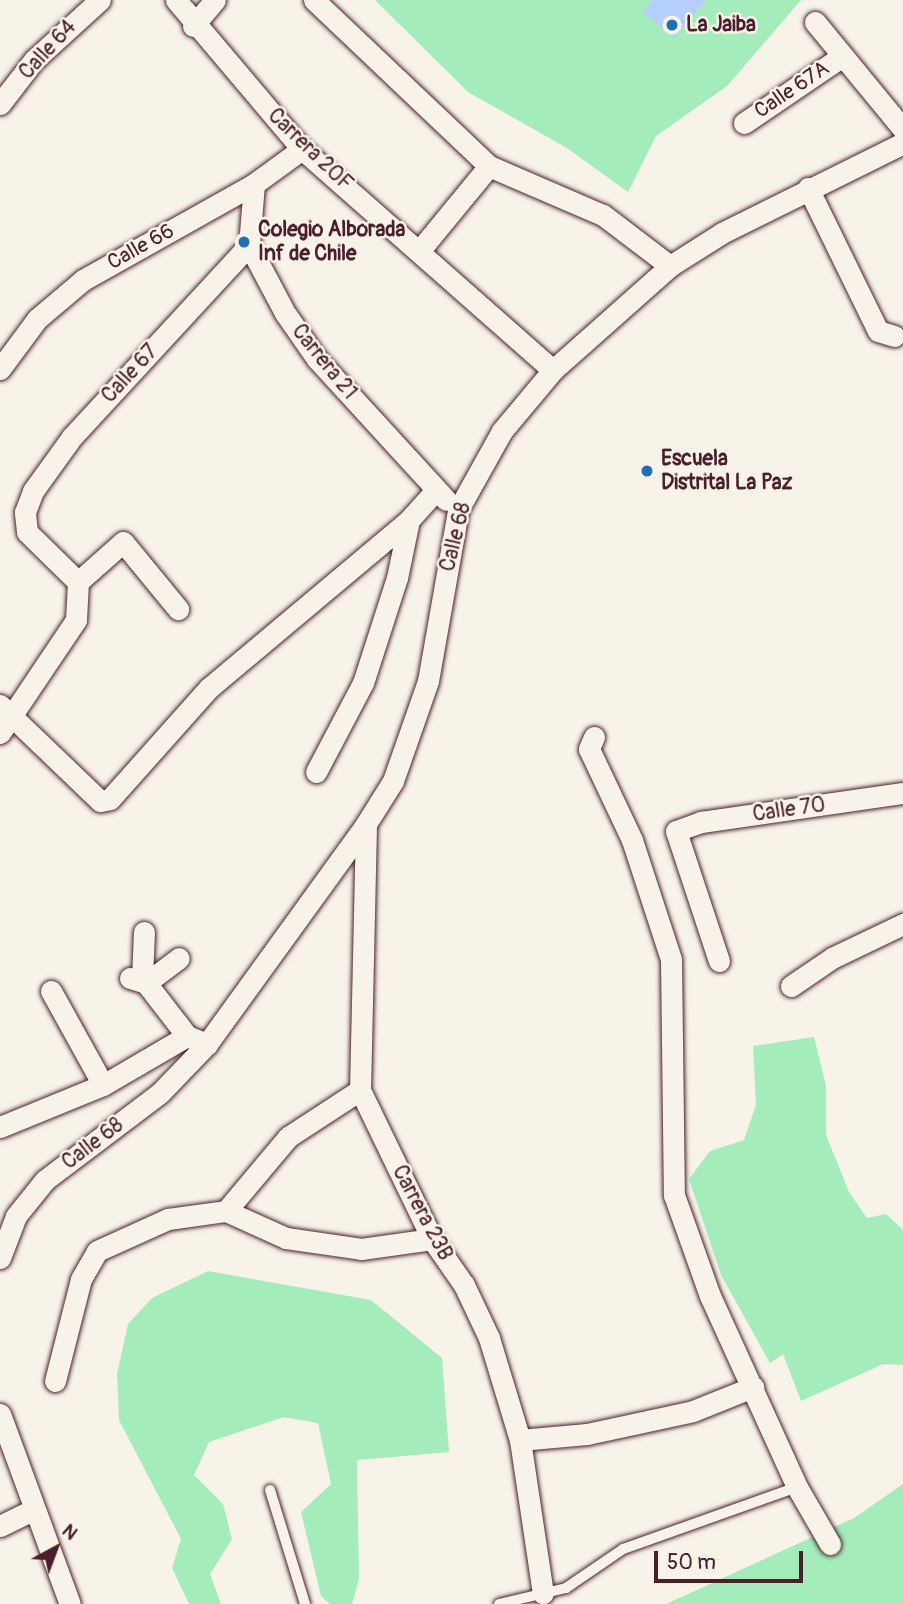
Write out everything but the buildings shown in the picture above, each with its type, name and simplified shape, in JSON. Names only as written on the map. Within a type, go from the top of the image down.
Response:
[{"type":"street","name":"Calle 64","points":[[0,104],[76,7],[100,0]]},
{"type":"street","name":"Carrera 20F","points":[[176,0],[193,26],[302,149],[420,250],[552,370]]},
{"type":"street","points":[[193,26],[215,0]]},
{"type":"street","points":[[314,0],[489,166],[604,215],[670,266]]},
{"type":"street","points":[[815,22],[841,57],[903,129]]},
{"type":"street","name":"Calle 67A","points":[[744,123],[841,57]]},
{"type":"street","name":"Calle 68","points":[[0,1258],[16,1216],[45,1180],[160,1093],[197,1040],[366,824],[393,781],[428,681],[458,510],[502,431],[552,370],[670,266],[808,188],[903,143]]},
{"type":"street","name":"Calle 66","points":[[0,369],[37,319],[83,280],[254,184],[302,149]]},
{"type":"street","points":[[420,250],[489,166]]},
{"type":"street","points":[[249,245],[254,184]]},
{"type":"street","points":[[808,188],[878,331],[894,336]]},
{"type":"street","name":"Carrera 21","points":[[249,245],[317,359],[435,491],[458,510]]},
{"type":"street","name":"Calle 67","points":[[78,582],[27,532],[25,512],[33,491],[72,437],[249,245]]},
{"type":"street","points":[[6,709],[100,801],[110,799],[209,688],[409,520],[435,491]]},
{"type":"street","points":[[316,772],[363,683],[397,578],[409,520]]},
{"type":"street","points":[[0,733],[6,709],[76,620],[78,582],[123,542],[178,609]]},
{"type":"street","points":[[594,737],[589,749],[632,840],[671,959],[674,1195],[710,1296],[797,1487],[830,1544]]},
{"type":"street","name":"Calle 70","points":[[719,961],[676,831],[701,822],[903,793]]},
{"type":"street","name":"Carrera 23B","points":[[366,824],[360,1090],[432,1239],[464,1285],[489,1338],[520,1440],[544,1593]]},
{"type":"street","points":[[791,986],[832,958],[903,924]]},
{"type":"street","points":[[144,932],[139,980],[197,1040]]},
{"type":"street","points":[[139,980],[179,958]]},
{"type":"street","points":[[51,991],[103,1085]]},
{"type":"street","name":"Calle 68","points":[[0,1127],[103,1085],[197,1040]]},
{"type":"street","points":[[226,1211],[288,1136],[360,1090]]},
{"type":"street","points":[[55,1381],[81,1279],[97,1251],[168,1219],[226,1211],[286,1238],[361,1249],[432,1239]]},
{"type":"street","points":[[520,1440],[587,1434],[693,1411],[753,1387]]},
{"type":"street","points":[[0,1414],[33,1510],[70,1604]]},
{"type":"street","points":[[0,1526],[33,1510]]},
{"type":"lane","points":[[499,1604],[566,1588],[623,1549],[797,1487]]},
{"type":"lane","points":[[270,1490],[305,1604]]},
{"type":"green space","points":[[375,0],[801,0],[727,86],[656,136],[628,192],[567,148],[468,92]]},
{"type":"green space","points":[[814,1037],[826,1086],[826,1135],[849,1192],[867,1218],[886,1214],[903,1230],[903,1365],[883,1364],[801,1401],[783,1354],[770,1363],[721,1275],[689,1179],[710,1151],[744,1140],[756,1105],[753,1046]]},
{"type":"green space","points":[[208,1271],[371,1300],[442,1358],[449,1452],[357,1460],[359,1578],[352,1604],[330,1604],[321,1596],[301,1512],[331,1484],[318,1423],[284,1417],[209,1442],[194,1475],[223,1504],[232,1539],[210,1574],[221,1604],[189,1604],[172,1568],[181,1539],[119,1420],[117,1374],[128,1324],[152,1298]]},
{"type":"green space","points":[[903,1484],[903,1604],[666,1604],[854,1518]]},
{"type":"place","name":"La Jaiba","points":[[672,25]]},
{"type":"place","name":"Colegio Alborada Inf de Chile","points":[[244,242]]},
{"type":"place","name":"Escuela Distrital La Paz","points":[[647,471]]}]
